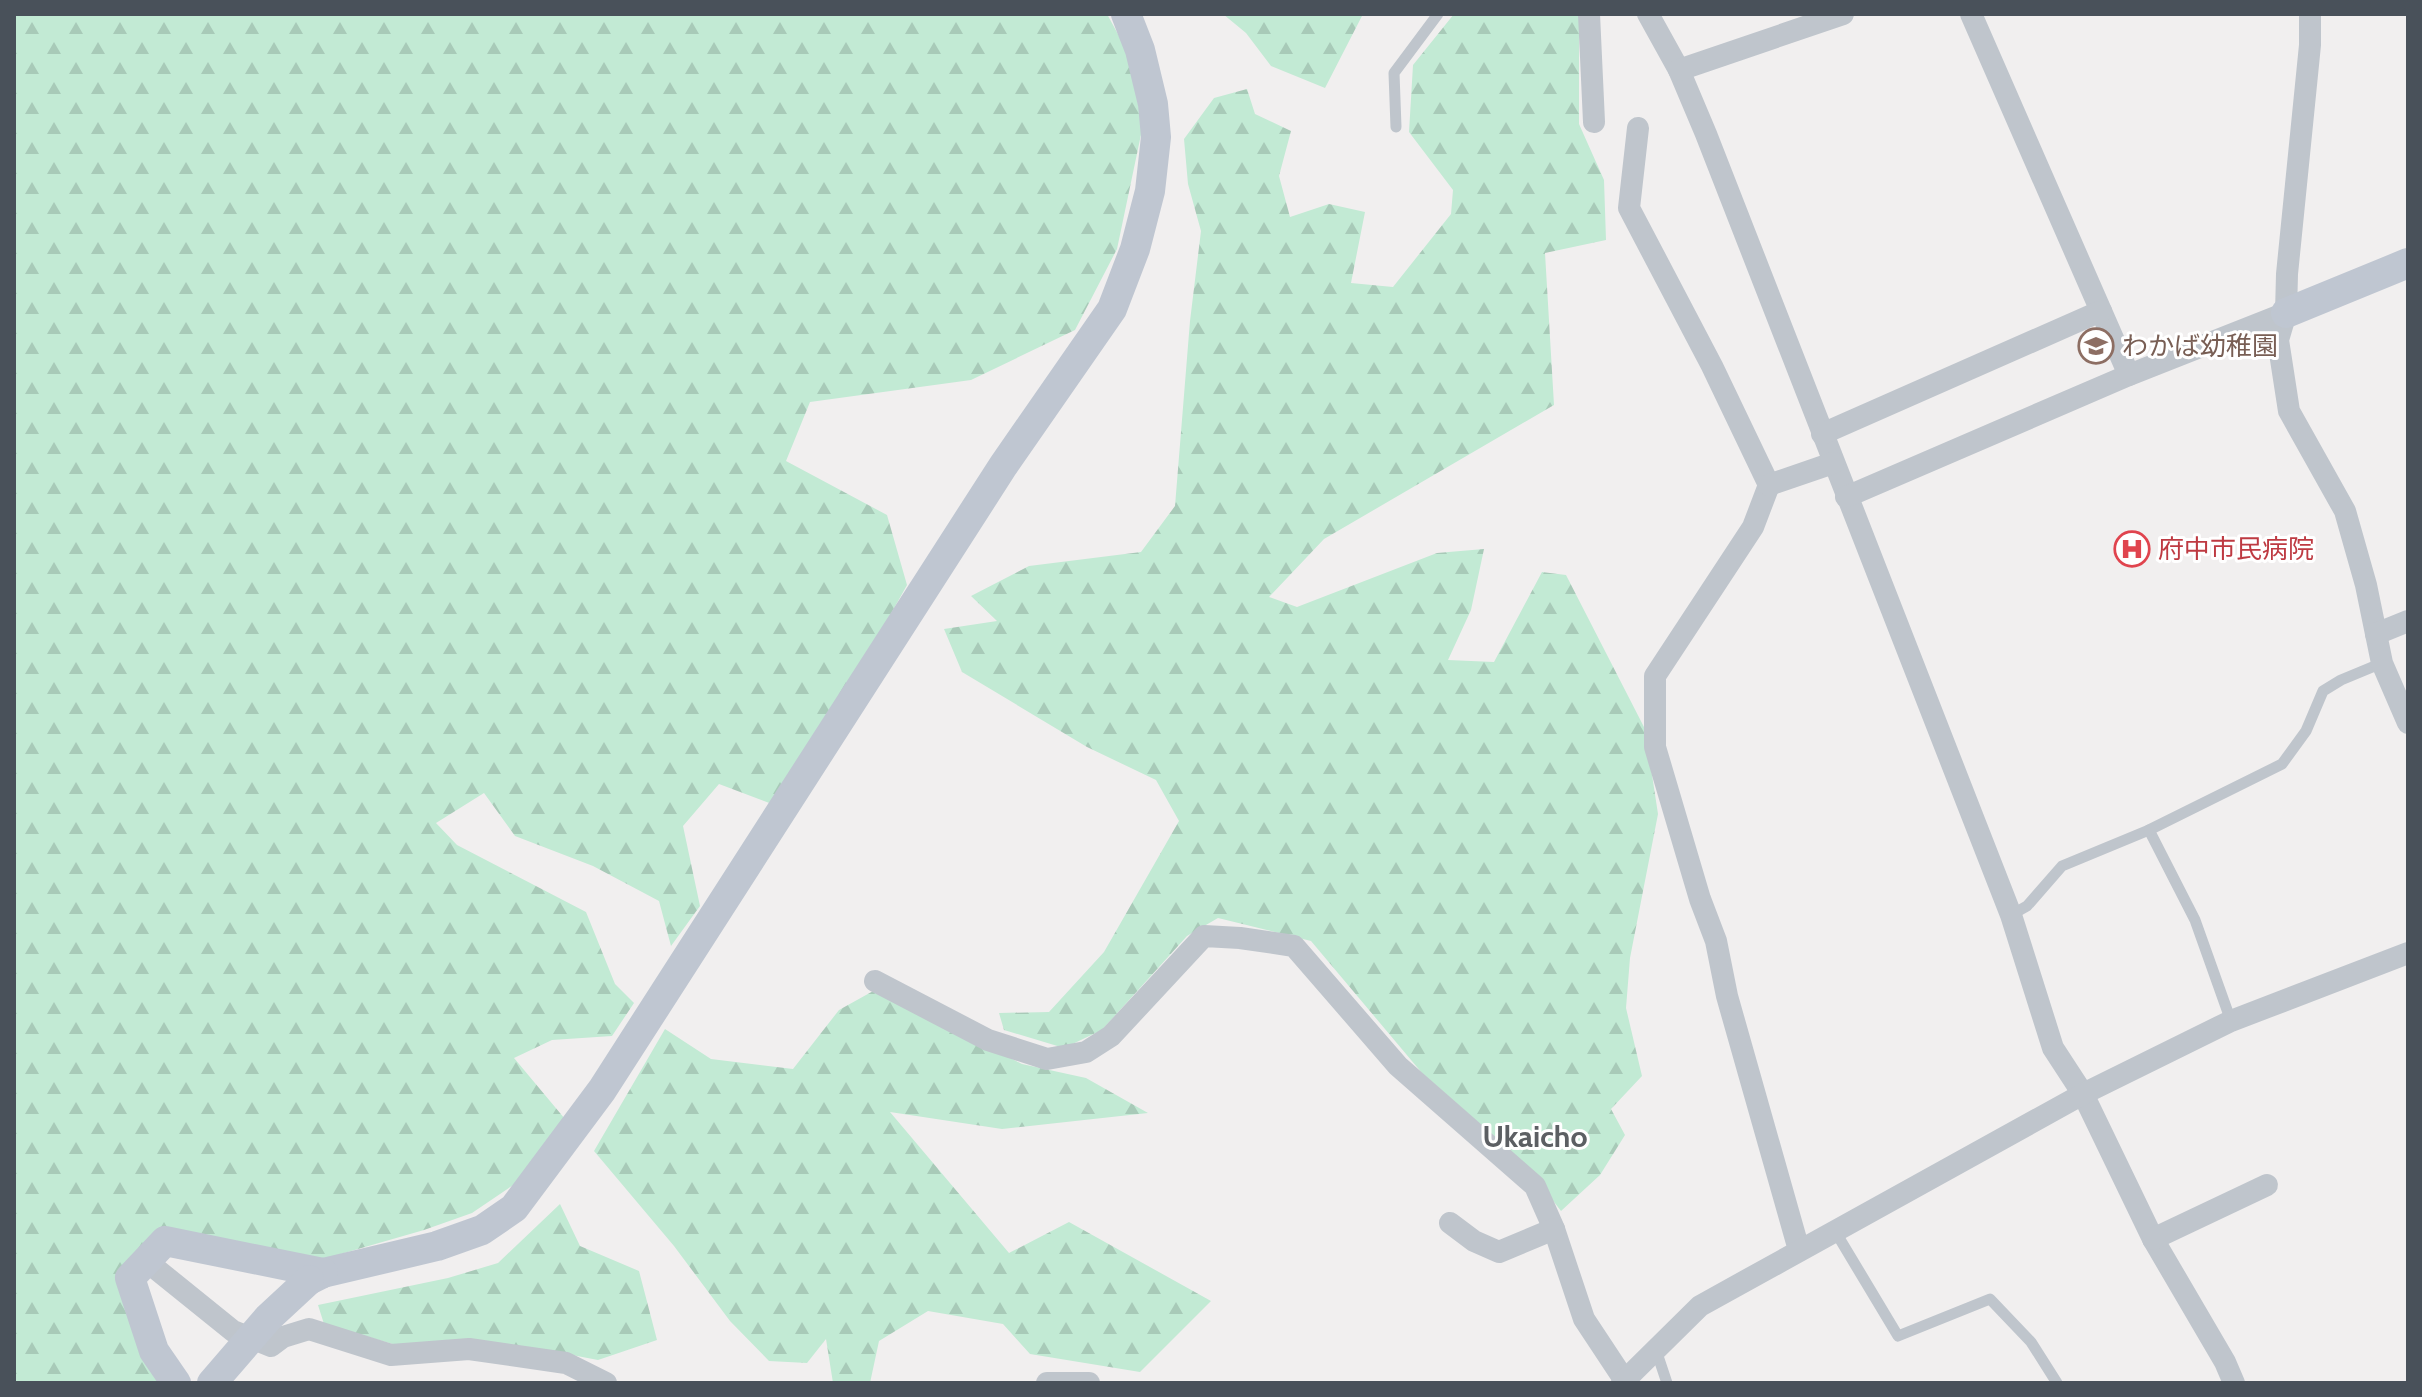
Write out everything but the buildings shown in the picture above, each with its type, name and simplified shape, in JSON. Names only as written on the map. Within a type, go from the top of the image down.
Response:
[{"type":"street","points":[[212,1383],[268,1318],[316,1277],[437,1246],[482,1230],[514,1208],[602,1090],[1003,466],[1112,309],[1135,249],[1150,191],[1156,137],[1153,104],[1140,50],[1126,14]]},
{"type":"street","points":[[1589,14],[1594,122]]},
{"type":"street","points":[[1648,14],[1679,70],[2011,915],[2053,1048],[2083,1094],[2153,1239],[2225,1362],[2234,1383]]},
{"type":"street","points":[[1679,70],[1843,14]]},
{"type":"street","points":[[1971,14],[2129,375]]},
{"type":"street","points":[[2310,14],[2310,45],[2287,274],[2286,313],[2278,340],[2289,411],[2345,511],[2366,585],[2382,663],[2408,723]]},
{"type":"street","points":[[1638,128],[1629,208],[1712,366],[1769,485],[1753,527],[1655,676],[1655,747],[1700,899],[1716,941],[1727,996],[1799,1250]]},
{"type":"street","points":[[1846,497],[2129,375],[2408,263]]},
{"type":"street","points":[[1822,434],[2101,311]]},
{"type":"street","points":[[1769,485],[1833,463]]},
{"type":"street","points":[[2376,634],[2408,621]]},
{"type":"street","points":[[875,981],[988,1040],[1047,1059],[1086,1052],[1111,1036],[1204,936],[1294,946],[1398,1066],[1535,1186],[1554,1229],[1584,1319],[1624,1382],[1700,1306],[2083,1094],[2231,1021],[2408,953]]},
{"type":"street","points":[[2153,1239],[2267,1185]]},
{"type":"street","points":[[1450,1223],[1474,1241],[1499,1252],[1554,1229]]},
{"type":"street","points":[[176,1383],[154,1351],[130,1278],[165,1241],[316,1277]]},
{"type":"street","points":[[145,1260],[233,1331],[271,1346],[283,1337],[309,1329],[391,1355],[469,1349],[566,1363],[606,1383]]},
{"type":"street","points":[[1047,1383],[1089,1383]]},
{"type":"lane","points":[[1396,127],[1394,73],[1438,14]]},
{"type":"lane","points":[[2011,915],[2027,906],[2062,866],[2149,830],[2282,764],[2306,731],[2323,691],[2382,663]]},
{"type":"lane","points":[[2149,830],[2195,920],[2231,1021]]},
{"type":"lane","points":[[1835,1231],[1898,1336],[1990,1299],[2031,1342],[2057,1383]]},
{"type":"lane","points":[[1656,1350],[1667,1383]]},
{"type":"green space","points":[[14,14],[1107,14],[1125,47],[1143,125],[1117,249],[1075,330],[971,380],[810,402],[786,461],[887,515],[907,585],[849,689],[772,804],[719,784],[683,826],[700,906],[671,946],[659,901],[593,866],[515,836],[484,793],[436,823],[457,845],[586,912],[615,984],[634,1003],[612,1036],[552,1040],[514,1058],[565,1119],[522,1179],[472,1213],[306,1264],[159,1234],[122,1276],[163,1383],[14,1383]]},
{"type":"green space","points":[[1223,14],[1363,14],[1325,88],[1271,66],[1246,33]]},
{"type":"green space","points":[[1454,14],[1579,14],[1579,124],[1604,180],[1606,240],[1545,253],[1554,405],[1324,539],[1269,597],[1297,607],[1437,553],[1484,549],[1471,610],[1448,660],[1494,662],[1542,572],[1566,575],[1645,729],[1658,814],[1630,958],[1626,1008],[1642,1076],[1611,1109],[1625,1135],[1600,1175],[1561,1211],[1523,1162],[1422,1073],[1311,941],[1218,918],[1187,936],[1102,1030],[1064,1048],[1004,1030],[999,1013],[1049,1012],[1104,952],[1179,821],[1156,780],[1087,747],[962,672],[944,629],[997,621],[971,596],[1029,566],[1141,552],[1175,506],[1190,321],[1201,231],[1188,184],[1184,139],[1214,98],[1247,89],[1255,114],[1291,131],[1279,176],[1290,217],[1329,204],[1365,212],[1351,283],[1393,287],[1451,214],[1453,190],[1409,132],[1413,65]]},
{"type":"green space","points":[[875,990],[1022,1064],[1086,1078],[1148,1113],[1002,1129],[890,1112],[1009,1253],[1069,1222],[1211,1301],[1140,1372],[1030,1354],[1003,1324],[928,1311],[879,1341],[870,1383],[833,1383],[826,1339],[807,1363],[769,1361],[730,1321],[674,1246],[594,1151],[665,1029],[711,1059],[793,1069],[839,1010]]},
{"type":"green space","points":[[560,1204],[580,1246],[639,1271],[657,1340],[598,1360],[551,1351],[396,1345],[324,1324],[318,1305],[448,1278],[498,1263]]},
{"type":"place","name":"わかば幼稚園","points":[[2096,346]]},
{"type":"place","name":"府中市民病院","points":[[2132,549]]},
{"type":"district","name":"Ukaicho","points":[[1535,1137]]}]
